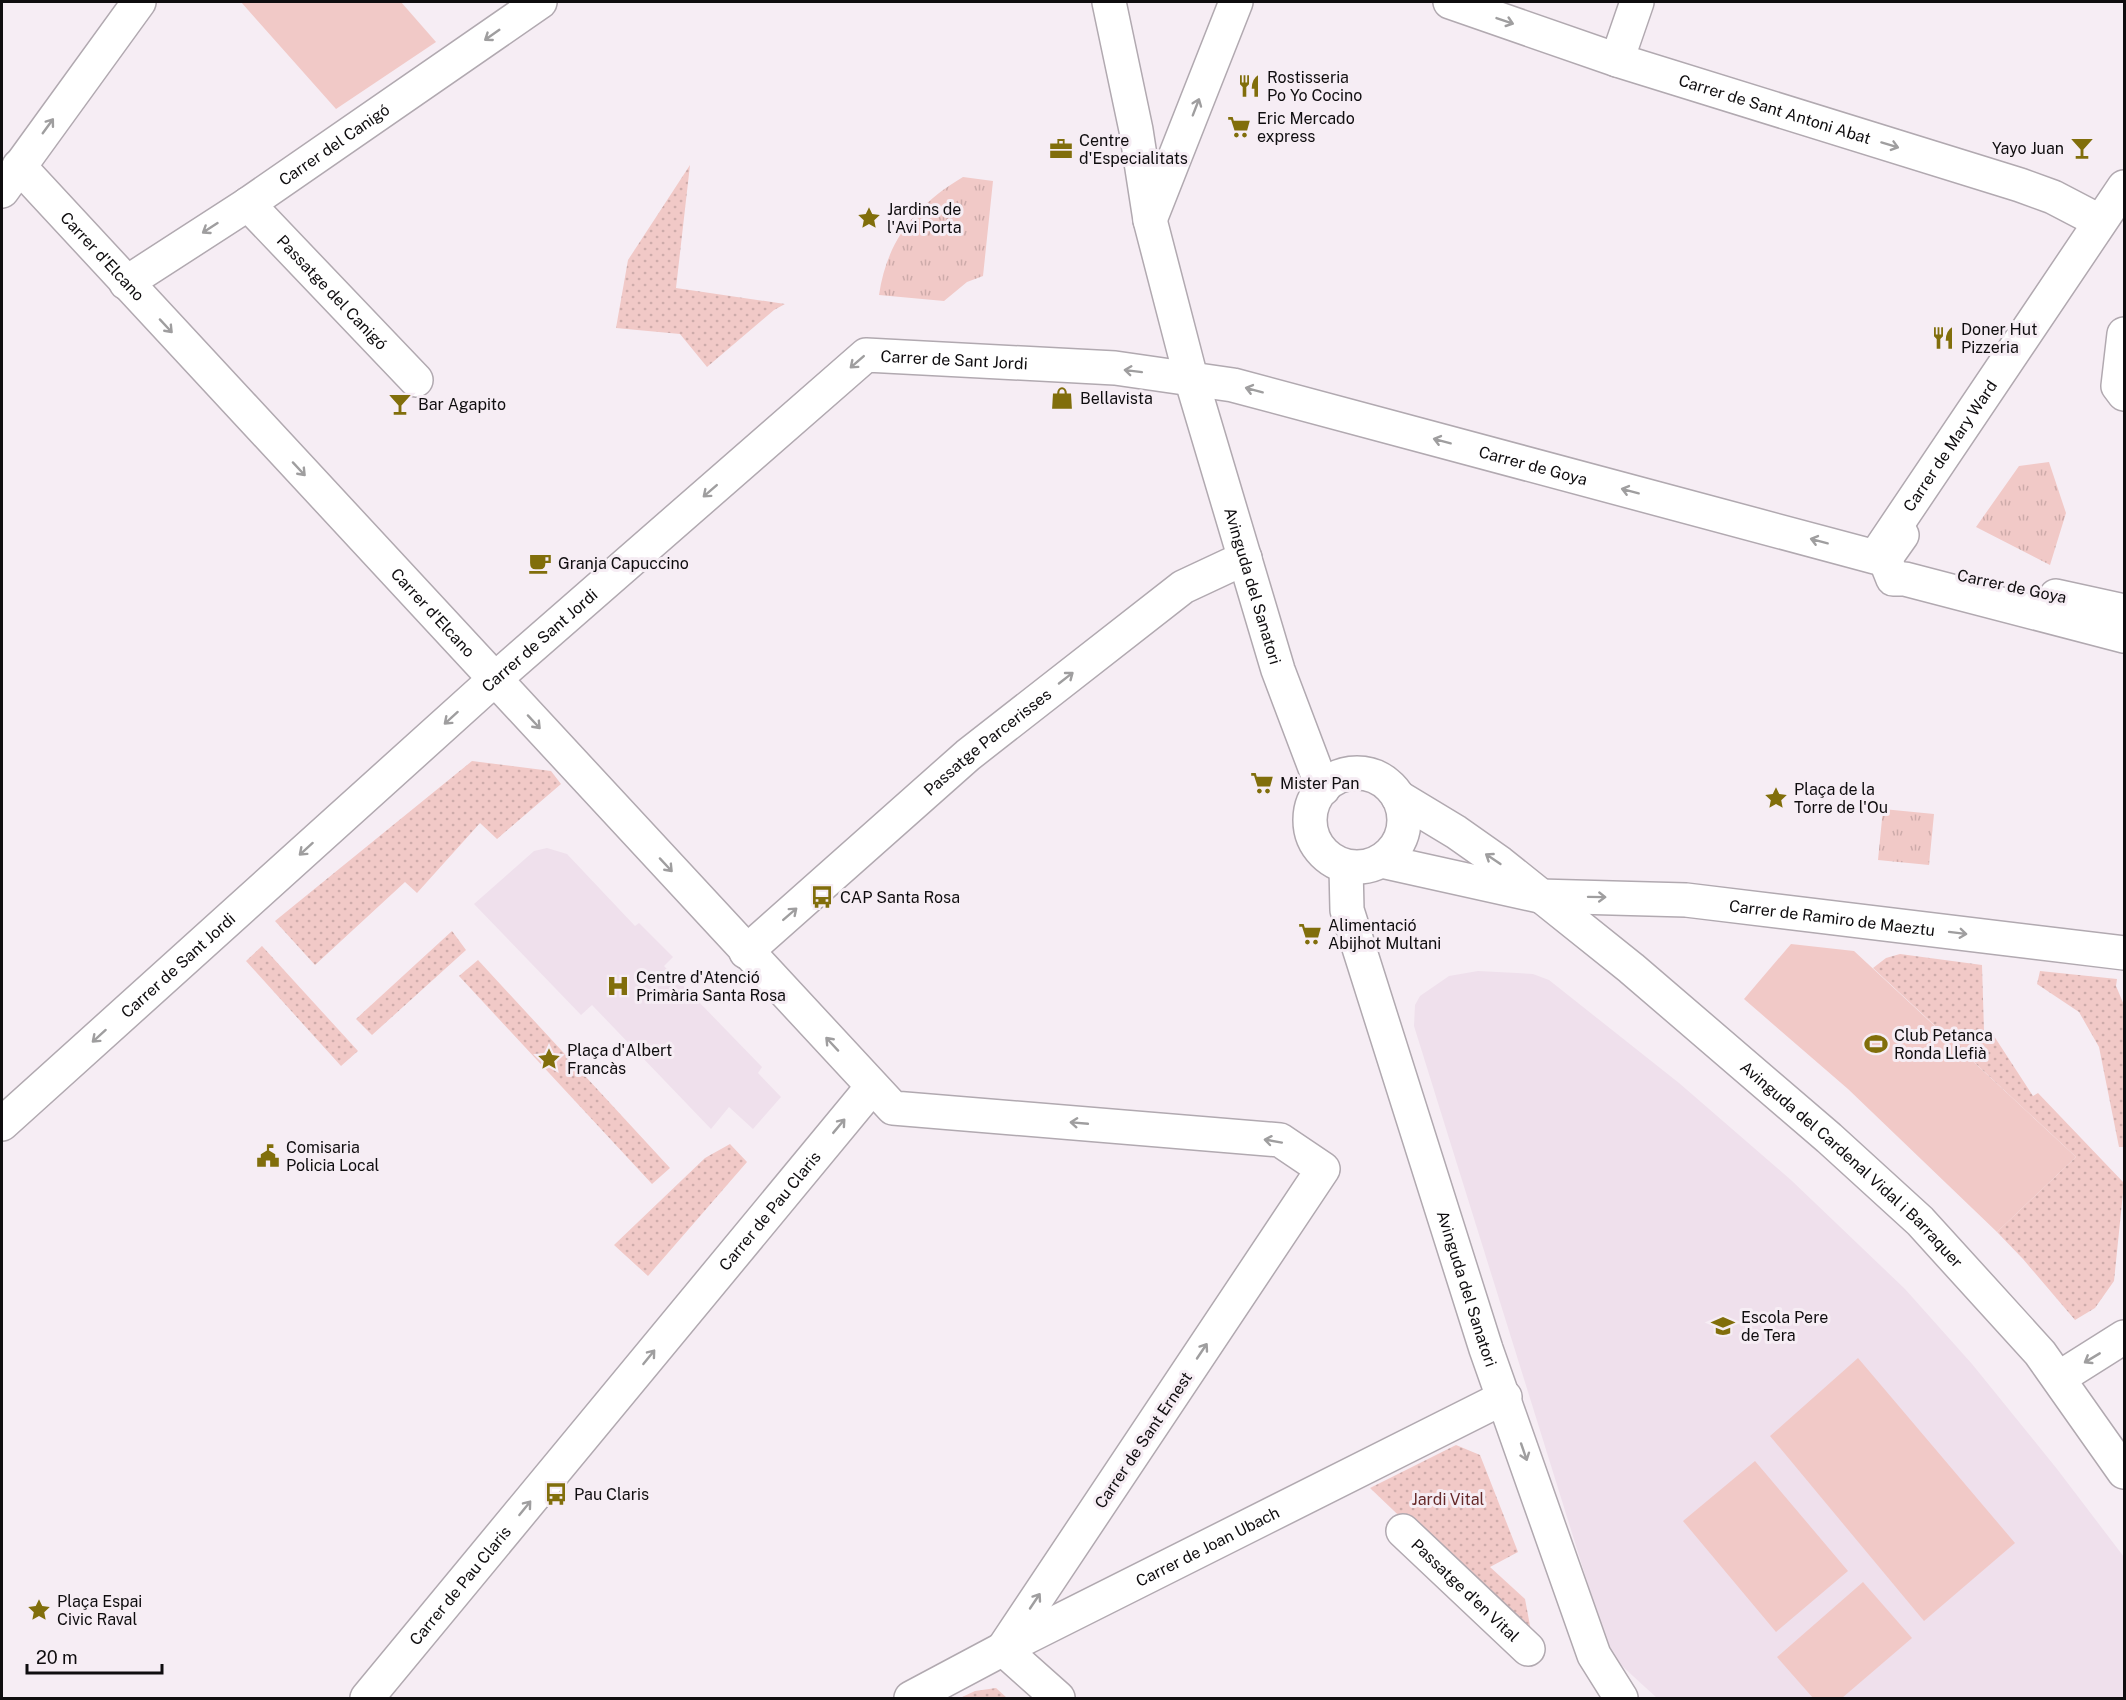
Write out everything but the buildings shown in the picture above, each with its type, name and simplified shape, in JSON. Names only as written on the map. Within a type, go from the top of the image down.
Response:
[{"type":"street","points":[[10,178],[139,2]]},
{"type":"street","name":"Carrer del Canigó","points":[[126,283],[248,204],[540,2]]},
{"type":"street","name":"Avinguda del Sanatori","points":[[1109,2],[1136,130],[1150,220],[1191,378],[1278,670],[1323,789]]},
{"type":"street","points":[[1150,220],[1236,2]]},
{"type":"street","name":"Carrer de Sant Antoni Abat","points":[[1450,2],[1617,60],[2020,185],[2112,219]]},
{"type":"street","points":[[1617,60],[1637,2]]},
{"type":"street","name":"Carrer d'Elcano","points":[[10,178],[126,283],[872,1087]]},
{"type":"street","name":"Carrer de Mary Ward","points":[[1887,559],[2112,219],[2124,187]]},
{"type":"street","name":"Passatge del Canigó","points":[[248,204],[416,380]]},
{"type":"street","points":[[2112,219],[1885,559],[1893,579],[1905,579],[2124,636]]},
{"type":"street","points":[[2124,334],[2118,386],[2124,394]]},
{"type":"street","name":"Carrer de Sant Jordi","points":[[2,1124],[495,679],[866,355],[1115,368],[1191,378]]},
{"type":"street","name":"Carrer de Goya","points":[[1191,378],[1264,393],[1887,559],[2124,611]]},
{"type":"street","name":"Passatge Parcerisses","points":[[746,952],[968,755],[1183,586],[1245,558]]},
{"type":"street","points":[[1356,773],[1381,779],[1398,797],[1404,815],[1403,832],[1395,849],[1381,861],[1358,868],[1346,867],[1322,852],[1313,837],[1310,820],[1314,803],[1323,789],[1332,781],[1356,773]]},
{"type":"street","name":"Avinguda del Cardenal Vidal i Barraquer","points":[[1398,797],[1456,832],[1500,863],[1631,968],[1742,1062],[1920,1221],[2025,1335],[2059,1378],[2124,1472]]},
{"type":"street","name":"Avinguda del Cardenal Vidal i Barraquer","points":[[1381,861],[1539,896]]},
{"type":"street","name":"Avinguda del Sanatori","points":[[1346,867],[1347,910],[1486,1349],[1505,1397],[1594,1655],[1622,1698]]},
{"type":"street","name":"Carrer de Ramiro de Maeztu","points":[[1539,896],[1686,900],[2124,953]]},
{"type":"street","name":"Carrer de Sant Ernest","points":[[872,1087],[893,1108],[1280,1140],[1323,1169],[1003,1649]]},
{"type":"street","name":"Carrer de Pau Claris","points":[[367,1698],[872,1087]]},
{"type":"street","points":[[2059,1378],[2124,1336]]},
{"type":"street","name":"Carrer de Joan Ubach","points":[[911,1698],[1003,1649],[1505,1397]]},
{"type":"street","name":"Passatge d'en Vital","points":[[1403,1531],[1528,1649]]},
{"type":"street","points":[[1003,1649],[1058,1698]]},
{"type":"shaded area","name":"Centre d'Atenció Primària Santa Rosa","points":[[547,848],[567,854],[635,926],[639,923],[673,957],[664,966],[762,1067],[758,1073],[781,1097],[753,1129],[729,1107],[711,1129],[592,1005],[581,1015],[474,904],[534,851]]},
{"type":"shaded area","name":"Escola Pere de Tera","points":[[1478,971],[1533,974],[1549,980],[1679,1083],[1791,1180],[1905,1289],[1972,1364],[2057,1469],[2124,1557],[2124,1698],[1657,1698],[1610,1655],[1414,1026],[1415,1005],[1420,996],[1449,976]]},
{"type":"green space","points":[[241,2],[401,2],[436,42],[336,109]]},
{"type":"green space","points":[[690,165],[676,288],[785,304],[774,310],[707,367],[680,334],[616,328],[628,260]]},
{"type":"green space","points":[[963,177],[993,181],[983,276],[967,282],[944,301],[879,295],[889,257],[906,226],[931,200]]},
{"type":"green space","points":[[2049,462],[2066,513],[2050,565],[1976,527],[2019,466]]},
{"type":"green space","points":[[472,761],[551,771],[561,784],[497,839],[480,823],[417,893],[405,882],[315,965],[275,921]]},
{"type":"green space","points":[[1883,809],[1934,814],[1929,865],[1878,860]]},
{"type":"green space","points":[[452,931],[466,950],[372,1035],[356,1019]]},
{"type":"green space","name":"Club Petanca Ronda Llefià","points":[[1791,944],[1854,951],[2076,1157],[1997,1232],[1848,1089],[1744,999]]},
{"type":"green space","points":[[262,946],[358,1051],[341,1066],[246,961]]},
{"type":"green space","points":[[1900,954],[1982,965],[1984,1031],[1992,1033],[2033,1096],[2038,1093],[2124,1183],[2114,1281],[2095,1308],[2075,1320],[1997,1232],[2076,1157],[1873,968],[1886,958]]},
{"type":"green space","points":[[478,960],[670,1168],[652,1184],[459,976]]},
{"type":"green space","points":[[2040,971],[2117,979],[2116,986],[2124,1005],[2124,1147],[2119,1147],[2099,1047],[2079,1012],[2037,984]]},
{"type":"green space","points":[[730,1144],[747,1162],[648,1276],[614,1245],[705,1158]]},
{"type":"green space","points":[[1858,1358],[2015,1543],[1924,1621],[1770,1436]]},
{"type":"green space","name":"Jardi Vital","points":[[1456,1445],[1480,1455],[1518,1552],[1490,1567],[1525,1599],[1531,1631],[1504,1616],[1370,1488]]},
{"type":"green space","points":[[1755,1461],[1848,1571],[1776,1632],[1683,1521]]},
{"type":"green space","points":[[1863,1582],[1912,1638],[1842,1698],[1813,1698],[1777,1657]]},
{"type":"green space","points":[[996,1688],[1007,1698],[960,1698],[975,1691]]},
{"type":"place","name":"Rostisseria Po Yo Cocino","points":[[1249,86]]},
{"type":"place","name":"Eric Mercado express","points":[[1239,127]]},
{"type":"place","name":"Yayo Juan","points":[[2082,148]]},
{"type":"place","name":"Centre d'Especialitats","points":[[1061,149]]},
{"type":"place","name":"Jardins de l'Avi Porta","points":[[869,218]]},
{"type":"place","name":"Doner Hut Pizzeria","points":[[1943,338]]},
{"type":"place","name":"Bellavista","points":[[1062,398]]},
{"type":"place","name":"Bar Agapito","points":[[400,404]]},
{"type":"place","name":"Granja Capuccino","points":[[540,563]]},
{"type":"place","name":"Mister Pan","points":[[1262,783]]},
{"type":"place","name":"Plaça de la Torre de l'Ou","points":[[1776,798]]},
{"type":"place","name":"CAP Santa Rosa","points":[[822,897]]},
{"type":"place","name":"Alimentació Abijhot Multani","points":[[1310,934]]},
{"type":"place","name":"Centre d'Atenció Primària Santa Rosa","points":[[618,986]]},
{"type":"place","name":"Club Petanca Ronda Llefià","points":[[1876,1044]]},
{"type":"place","name":"Plaça d'Albert Francàs","points":[[549,1059]]},
{"type":"place","name":"Comisaria Policia Local","points":[[268,1156]]},
{"type":"place","name":"Escola Pere de Tera","points":[[1723,1326]]},
{"type":"place","name":"Pau Claris","points":[[556,1494]]},
{"type":"place","name":"Plaça Espai Civic Raval","points":[[39,1610]]}]
